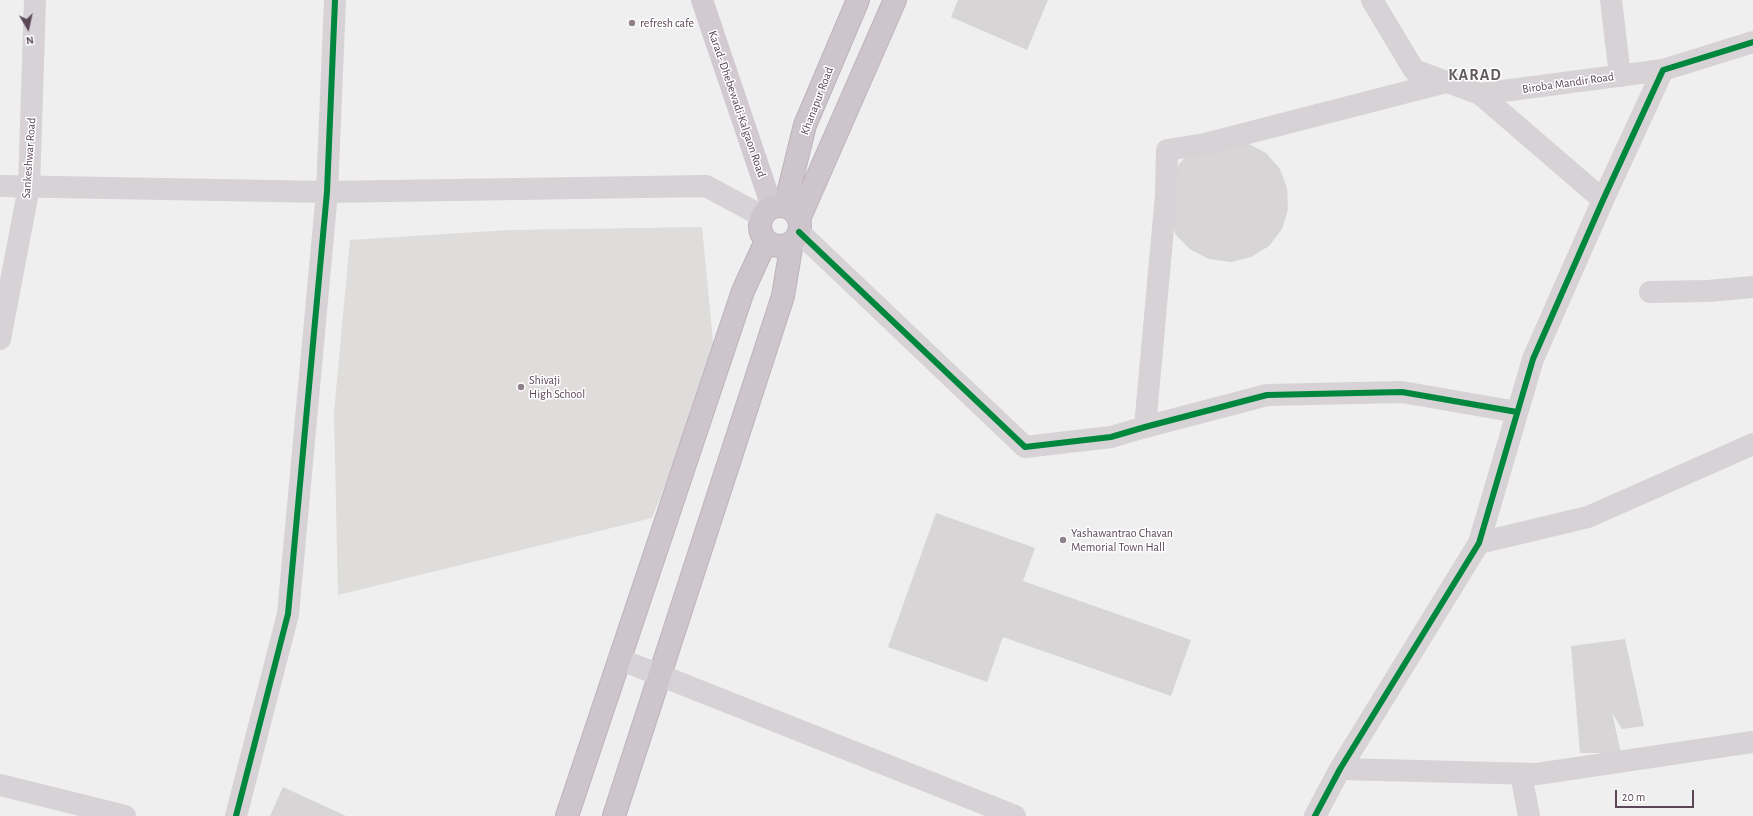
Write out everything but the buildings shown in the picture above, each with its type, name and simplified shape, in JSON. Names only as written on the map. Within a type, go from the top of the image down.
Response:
[{"type":"highway","name":"Khanapur Road","points":[[785,220],[805,125],[858,0]]},
{"type":"highway","points":[[614,816],[783,296],[785,220],[895,0]]},
{"type":"highway","points":[[567,816],[742,291],[766,241],[779,246],[785,246],[785,220]]},
{"type":"main road","name":"Karad- Dhebewadi-Kalgaon Road","points":[[702,0],[785,220]]},
{"type":"street","name":"Sankeshwar Road","points":[[0,338],[29,187],[35,0]]},
{"type":"street","points":[[236,816],[288,614],[327,192],[335,0]]},
{"type":"street","name":"Biroba Mandir Road","points":[[1372,0],[1414,70],[1480,94],[1663,70],[1753,42]]},
{"type":"street","points":[[1611,0],[1620,76]]},
{"type":"street","points":[[1315,816],[1340,769],[1479,543],[1533,359],[1603,200],[1663,70]]},
{"type":"street","points":[[1145,427],[1166,195],[1167,150],[1205,144],[1446,82]]},
{"type":"street","points":[[1480,94],[1603,200]]},
{"type":"street","points":[[0,186],[327,192],[706,186],[785,220],[1025,447],[1111,437],[1267,395],[1402,392],[1517,412]]},
{"type":"street","points":[[1650,292],[1708,291],[1753,287]]},
{"type":"street","points":[[1479,543],[1588,517],[1753,444]]},
{"type":"street","points":[[619,659],[1015,816]]},
{"type":"street","points":[[1340,769],[1536,774],[1753,742]]},
{"type":"street","points":[[1521,774],[1529,816]]},
{"type":"street","points":[[0,785],[125,816]]},
{"type":"shaded area","name":"Shivaji High School","points":[[702,227],[715,362],[652,518],[338,595],[334,412],[350,240],[510,230]]},
{"type":"cycle path","points":[[236,816],[288,614],[327,192],[335,0]]},
{"type":"cycle path","points":[[1315,816],[1340,769],[1479,543],[1533,359],[1603,200],[1663,70],[1753,42]]},
{"type":"cycle path","points":[[799,232],[1025,447],[1111,437],[1267,395],[1402,392],[1517,412]]},
{"type":"place","name":"refresh cafe","points":[[632,23]]},
{"type":"place","name":"Shivaji High School","points":[[521,387]]},
{"type":"place","name":"Yashawantrao Chavan Memorial Town Hall","points":[[1063,540]]},
{"type":"district","name":"KARAD","points":[[1475,75]]}]
